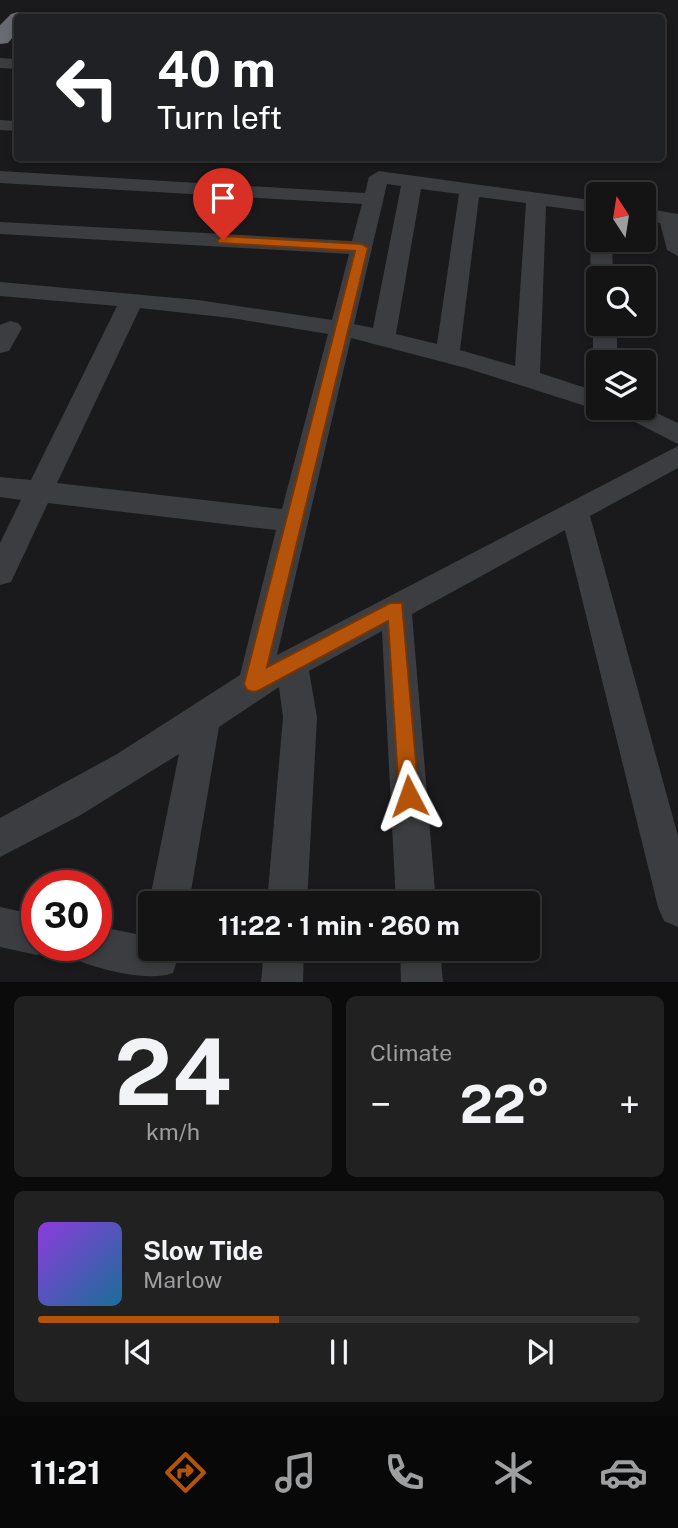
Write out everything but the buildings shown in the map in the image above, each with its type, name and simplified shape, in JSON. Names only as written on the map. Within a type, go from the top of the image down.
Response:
[{"type":"highway","points":[[16,14],[34,0]]},
{"type":"highway","points":[[0,38],[14,16]]},
{"type":"street","points":[[0,177],[379,178],[586,205]]},
{"type":"street","points":[[254,684],[379,178]]},
{"type":"street","points":[[383,339],[412,181]]},
{"type":"street","points":[[447,356],[470,188]]},
{"type":"street","points":[[527,377],[536,198]]},
{"type":"street","points":[[656,216],[674,219],[678,250]]},
{"type":"street","points":[[0,228],[362,248]]},
{"type":"street","points":[[0,289],[262,314],[342,328],[527,377],[586,397]]},
{"type":"street","points":[[0,573],[131,302]]},
{"type":"street","points":[[651,420],[678,435]]},
{"type":"street","points":[[0,838],[64,806],[203,720],[254,684],[678,456]]},
{"type":"street","points":[[0,487],[293,521]]},
{"type":"street","points":[[575,513],[678,907]]},
{"type":"street","points":[[396,608],[415,891]]},
{"type":"street","points":[[288,891],[300,717],[292,664]]},
{"type":"street","points":[[171,891],[203,720]]},
{"type":"street","points":[[0,928],[21,932]]},
{"type":"street","points":[[112,950],[138,955]]},
{"type":"street","points":[[282,982],[283,961]]},
{"type":"street","points":[[421,961],[422,982]]},
{"type":"route","points":[[223,240],[362,248],[254,684],[396,608],[409,796]]}]
